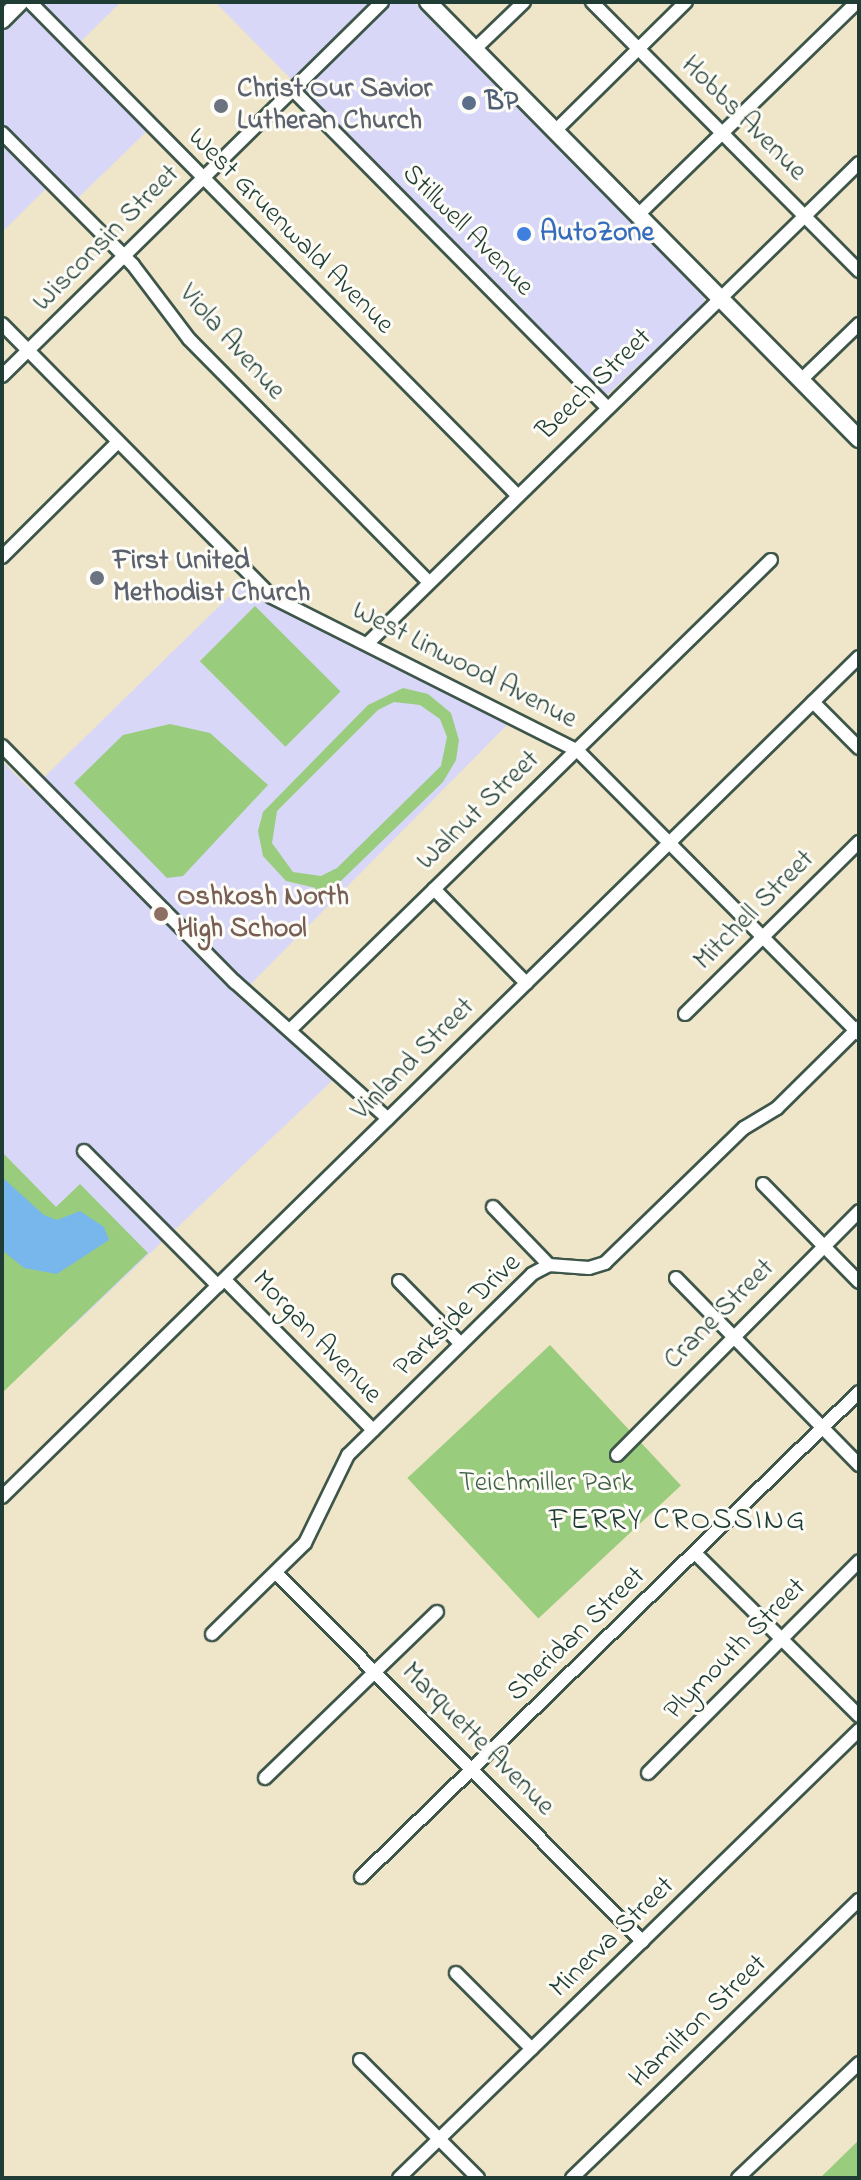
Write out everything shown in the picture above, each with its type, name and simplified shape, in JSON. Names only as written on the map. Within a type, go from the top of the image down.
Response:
[{"type":"main road","points":[[2,20],[20,2]]},
{"type":"main road","points":[[428,2],[859,439]]},
{"type":"street","name":"West Gruenwald Avenue","points":[[30,2],[517,495]]},
{"type":"street","name":"Wisconsin Street","points":[[2,376],[382,2]]},
{"type":"street","points":[[475,49],[524,2]]},
{"type":"street","name":"Hobbs Avenue","points":[[592,2],[859,271]]},
{"type":"street","points":[[555,131],[686,2]]},
{"type":"street","points":[[638,215],[857,2]]},
{"type":"street","name":"Stillwell Avenue","points":[[292,89],[607,407]]},
{"type":"street","name":"Viola Avenue","points":[[2,133],[124,256],[189,339],[429,582]]},
{"type":"street","name":"Beech Street","points":[[367,644],[859,163]]},
{"type":"street","name":"West Linwood Avenue","points":[[2,324],[272,597],[578,751],[858,1030]]},
{"type":"street","points":[[801,380],[859,324]]},
{"type":"street","points":[[2,557],[118,442]]},
{"type":"street","name":"Walnut Street","points":[[291,1029],[771,560]]},
{"type":"street","name":"Vinland Street","points":[[2,1497],[859,657]]},
{"type":"street","points":[[813,702],[859,748]]},
{"type":"street","points":[[2,746],[235,982],[388,1119]]},
{"type":"street","name":"Mitchell Street","points":[[685,1014],[859,842]]},
{"type":"street","points":[[434,889],[526,983]]},
{"type":"street","name":"Parkside Drive","points":[[212,1634],[276,1573],[311,1534],[337,1469],[532,1274],[549,1265],[589,1268],[605,1263],[744,1128],[777,1108],[858,1030]]},
{"type":"street","name":"Morgan Avenue","points":[[84,1151],[373,1430]]},
{"type":"street","points":[[763,1184],[859,1282]]},
{"type":"street","points":[[493,1207],[549,1265]]},
{"type":"street","name":"Crane Street","points":[[617,1455],[859,1211]]},
{"type":"street","points":[[676,1278],[859,1465]]},
{"type":"street","points":[[399,1281],[461,1344]]},
{"type":"street","name":"Sheridan Street","points":[[361,1877],[859,1392]]},
{"type":"street","points":[[695,1553],[859,1716]]},
{"type":"street","name":"Plymouth Street","points":[[648,1773],[859,1561]]},
{"type":"street","name":"Marquette Avenue","points":[[276,1573],[643,1942]]},
{"type":"street","points":[[265,1778],[437,1612]]},
{"type":"street","name":"Minerva Street","points":[[399,2178],[859,1730]]},
{"type":"street","name":"Hamilton Street","points":[[572,2178],[859,1900]]},
{"type":"street","points":[[456,1973],[532,2049]]},
{"type":"street","points":[[360,2060],[478,2178]]},
{"type":"street","points":[[738,2178],[859,2063]]},
{"type":"shaded area","points":[[26,2],[121,2],[69,53],[147,131],[77,199],[56,179],[2,232],[2,25]]},
{"type":"shaded area","points":[[215,2],[414,2],[703,294],[705,303],[605,397]]},
{"type":"shaded area","name":"Oshkosh North High School","points":[[245,581],[271,605],[509,723],[238,997],[334,1079],[71,1328],[2,1280],[2,761],[31,790]]},
{"type":"green space","points":[[255,606],[341,692],[285,747],[200,661]]},
{"type":"green space","points":[[403,688],[428,694],[451,713],[459,740],[456,760],[443,782],[314,907],[306,899],[316,888],[286,881],[263,856],[258,831],[263,812],[368,705]],"holes":[[[394,702],[420,705],[440,719],[447,737],[441,766],[337,868],[321,876],[293,872],[272,843],[277,811],[378,710]]]},
{"type":"green space","points":[[170,724],[210,733],[268,785],[183,876],[167,878],[74,783],[123,735]]},
{"type":"green space","points":[[4,1154],[56,1207],[80,1184],[148,1253],[2,1393]]},
{"type":"green space","name":"Teichmiller Park","points":[[550,1345],[681,1485],[538,1618],[407,1478]]},
{"type":"green space","points":[[859,2140],[859,2178],[820,2178]]},
{"type":"water","points":[[2,1177],[44,1215],[57,1220],[80,1211],[104,1227],[109,1240],[57,1274],[24,1268],[2,1250]]},
{"type":"place","name":"BP","points":[[469,103]]},
{"type":"place","name":"Christ Our Savior Lutheran Church","points":[[221,106]]},
{"type":"place","name":"AutoZone","points":[[524,234]]},
{"type":"place","name":"First United Methodist Church","points":[[97,578]]},
{"type":"place","name":"Oshkosh North High School","points":[[161,914]]},
{"type":"district","name":"FERRY CROSSING","points":[[678,1521]]}]
